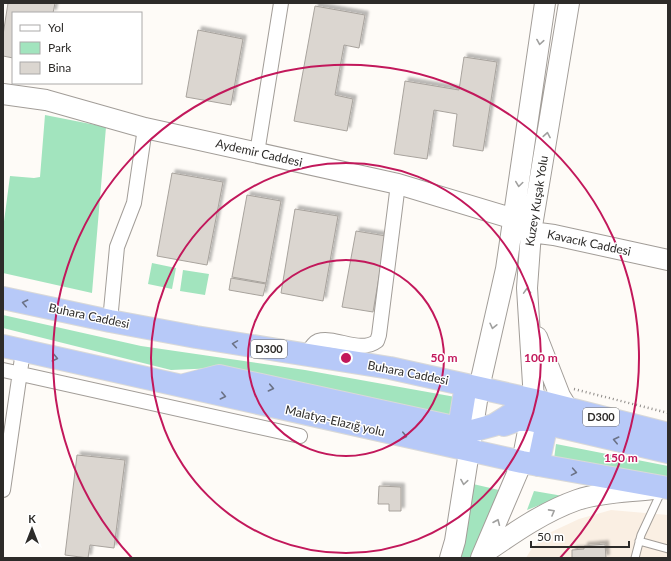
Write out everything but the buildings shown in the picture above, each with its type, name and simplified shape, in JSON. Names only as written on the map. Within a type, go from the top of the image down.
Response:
[{"type":"highway","name":"Buhara Caddesi","points":[[3,298],[110,321],[196,337],[390,368],[473,386],[537,414],[568,409],[668,434]]},
{"type":"highway","name":"Malatya-Elazığ yolu","points":[[13,349],[179,386],[467,436],[530,464],[665,488]]},
{"type":"highway","points":[[473,386],[467,436],[494,425],[537,414],[668,452]]},
{"type":"highway","points":[[530,464],[537,414]]},
{"type":"main road","name":"Kuzey Kuşak Yolu","points":[[473,386],[506,269],[545,3]]},
{"type":"main road","name":"Kuzey Kuşak Yolu","points":[[537,414],[527,288],[531,232],[569,3]]},
{"type":"main road","name":"Aydemir Caddesi","points":[[3,94],[46,100],[145,128],[398,184],[514,219]]},
{"type":"main road","name":"Kavacık Caddesi","points":[[514,219],[531,232],[554,235],[668,260]]},
{"type":"main road","points":[[528,313],[555,383],[568,409]]},
{"type":"main road","points":[[450,558],[455,541],[467,436]]},
{"type":"main road","points":[[482,556],[530,464]]},
{"type":"main road","points":[[482,556],[514,532],[558,508],[577,500],[594,496],[665,488]]},
{"type":"main road","points":[[502,558],[514,532]]},
{"type":"street","points":[[258,153],[281,3]]},
{"type":"street","points":[[110,321],[117,247],[134,203],[145,128]]},
{"type":"street","points":[[306,355],[314,344],[319,341],[367,346],[377,341],[398,184]]},
{"type":"street","points":[[3,490],[20,374],[13,349]]},
{"type":"street","points":[[3,370],[300,436]]},
{"type":"lane","points":[[635,558],[639,541],[665,488]]},
{"type":"lane","points":[[639,541],[668,548]]},
{"type":"path","points":[[555,383],[668,413]]},
{"type":"shaded area","points":[[611,510],[668,515],[668,558],[526,558],[532,548],[549,533],[579,519]]},
{"type":"green space","points":[[45,115],[106,127],[92,293],[3,273],[3,229],[10,176],[40,177]]},
{"type":"green space","points":[[152,263],[176,268],[172,289],[148,284]]},
{"type":"green space","points":[[183,270],[209,274],[205,295],[180,291]]},
{"type":"green space","points":[[3,315],[141,346],[305,370],[461,398],[456,418],[217,368],[171,370],[3,328]]},
{"type":"green space","points":[[556,444],[668,466],[668,477],[554,459]]},
{"type":"green space","points":[[473,484],[499,490],[470,558],[460,558],[467,529]]},
{"type":"green space","points":[[534,491],[563,496],[527,510]]}]
